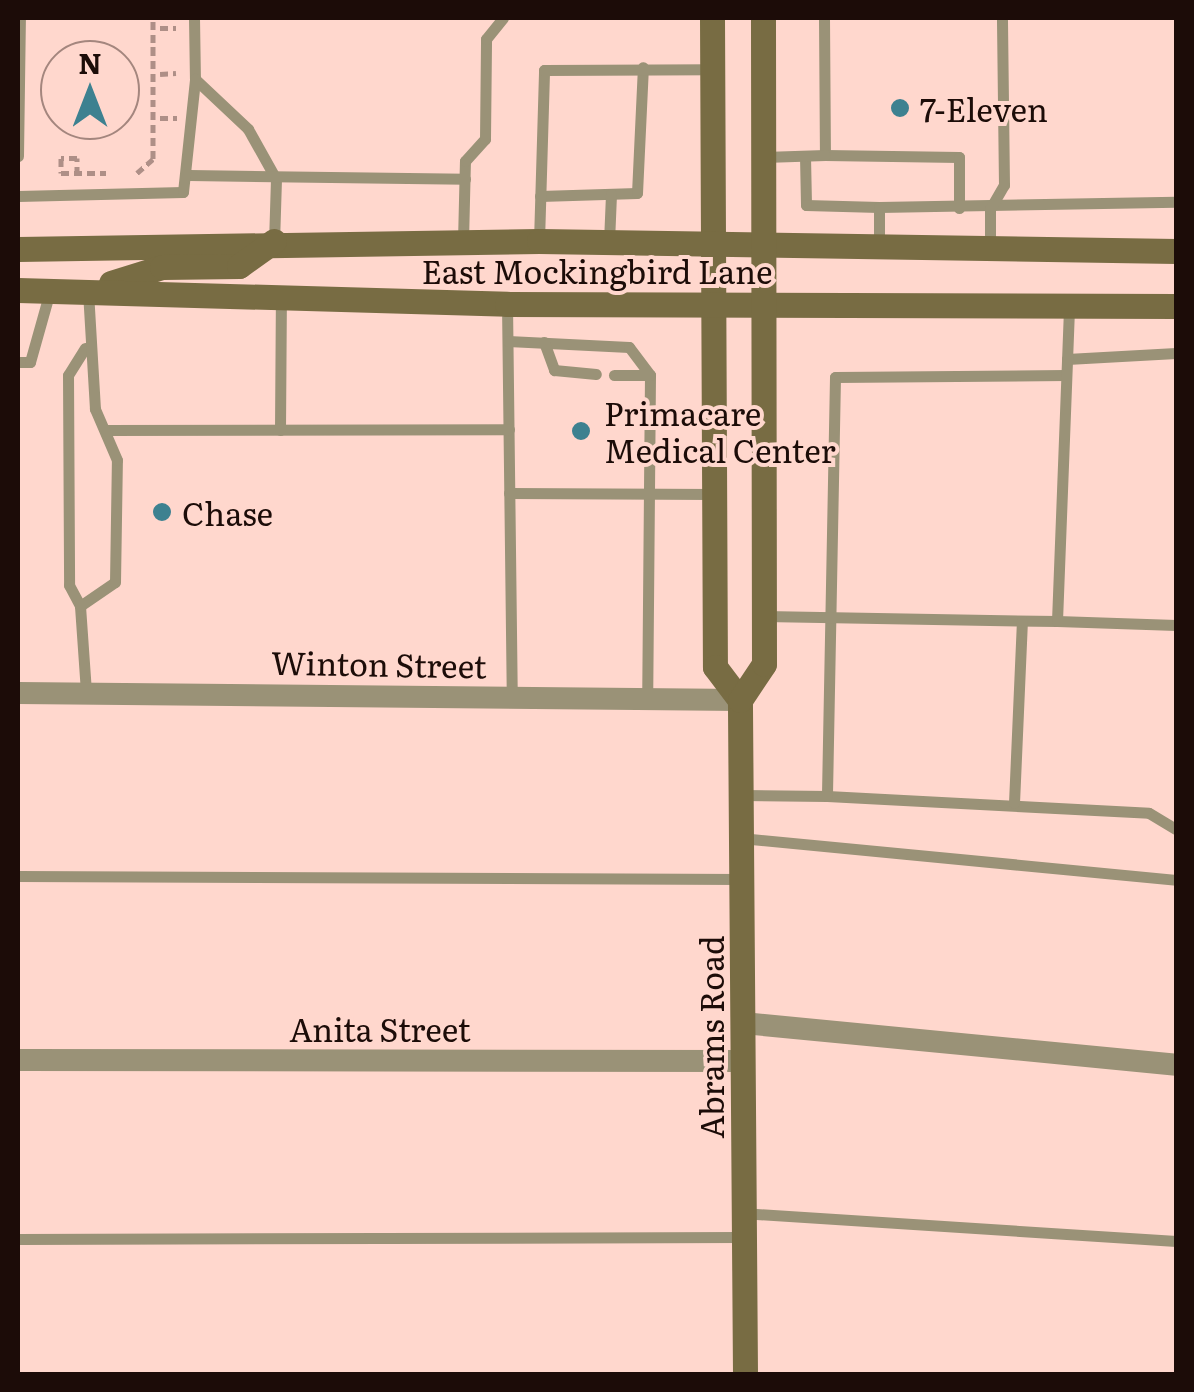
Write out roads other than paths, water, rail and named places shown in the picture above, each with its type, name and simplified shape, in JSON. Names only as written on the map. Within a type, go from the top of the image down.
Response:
[{"type":"main road","points":[[712,18],[709,244],[715,667],[740,700]]},
{"type":"main road","name":"Abrams Road","points":[[745,1374],[740,700],[764,664],[763,18]]},
{"type":"main road","points":[[88,290],[162,268],[239,266],[274,241]]},
{"type":"main road","name":"East Mockingbird Lane","points":[[18,249],[274,241],[539,241],[1176,251]]},
{"type":"main road","name":"East Mockingbird Lane","points":[[18,290],[507,304],[763,302],[1069,309],[1176,306]]},
{"type":"street","name":"Winton Street","points":[[18,693],[740,700]]},
{"type":"street","points":[[743,1023],[1176,1065]]},
{"type":"street","name":"Anita Street","points":[[18,1060],[743,1061]]},
{"type":"lane","points":[[18,156],[20,18]]},
{"type":"lane","points":[[18,196],[170,196],[189,175],[194,18]]},
{"type":"lane","points":[[463,241],[465,160],[485,139],[486,39],[503,18]]},
{"type":"lane","points":[[824,18],[832,156],[838,171]]},
{"type":"lane","points":[[990,248],[990,209],[1004,186],[1002,18]]},
{"type":"lane","points":[[540,196],[637,193],[643,67]]},
{"type":"lane","points":[[539,241],[544,70],[711,69]]},
{"type":"lane","points":[[195,79],[248,129],[276,179],[274,241]]},
{"type":"lane","points":[[805,156],[806,205],[838,200],[895,201],[990,209],[1176,202]]},
{"type":"lane","points":[[868,172],[869,156]]},
{"type":"lane","points":[[896,156],[896,172]]},
{"type":"lane","points":[[927,156],[927,173]]},
{"type":"lane","points":[[763,157],[958,157],[958,208]]},
{"type":"lane","points":[[189,175],[465,179]]},
{"type":"lane","points":[[610,194],[610,242]]},
{"type":"lane","points":[[871,202],[879,246]]},
{"type":"lane","points":[[18,362],[30,362],[50,290]]},
{"type":"lane","points":[[80,606],[115,582],[118,460],[105,430],[86,348],[88,290]]},
{"type":"lane","points":[[280,430],[281,299]]},
{"type":"lane","points":[[507,304],[512,697]]},
{"type":"lane","points":[[1056,621],[1069,309]]},
{"type":"lane","points":[[508,341],[630,347],[650,375],[646,699]]},
{"type":"lane","points":[[544,342],[554,370],[596,374]]},
{"type":"lane","points":[[86,348],[68,375],[69,584],[80,606],[86,692]]},
{"type":"lane","points":[[1067,358],[1176,353]]},
{"type":"lane","points":[[614,375],[650,375]]},
{"type":"lane","points":[[827,796],[835,377],[1066,375]]},
{"type":"lane","points":[[105,430],[508,429]]},
{"type":"lane","points":[[509,493],[712,494]]},
{"type":"lane","points":[[764,616],[1176,626]]},
{"type":"lane","points":[[1014,803],[1022,621]]},
{"type":"lane","points":[[741,795],[1014,803],[1149,814],[1176,828]]},
{"type":"lane","points":[[742,838],[1176,880]]},
{"type":"lane","points":[[18,876],[742,879]]},
{"type":"lane","points":[[18,1239],[742,1225],[1176,1241]]},
{"type":"place","name":"7-Eleven","points":[[900,108]]},
{"type":"place","name":"Primacare Medical Center","points":[[581,431]]},
{"type":"place","name":"Chase","points":[[162,512]]}]
